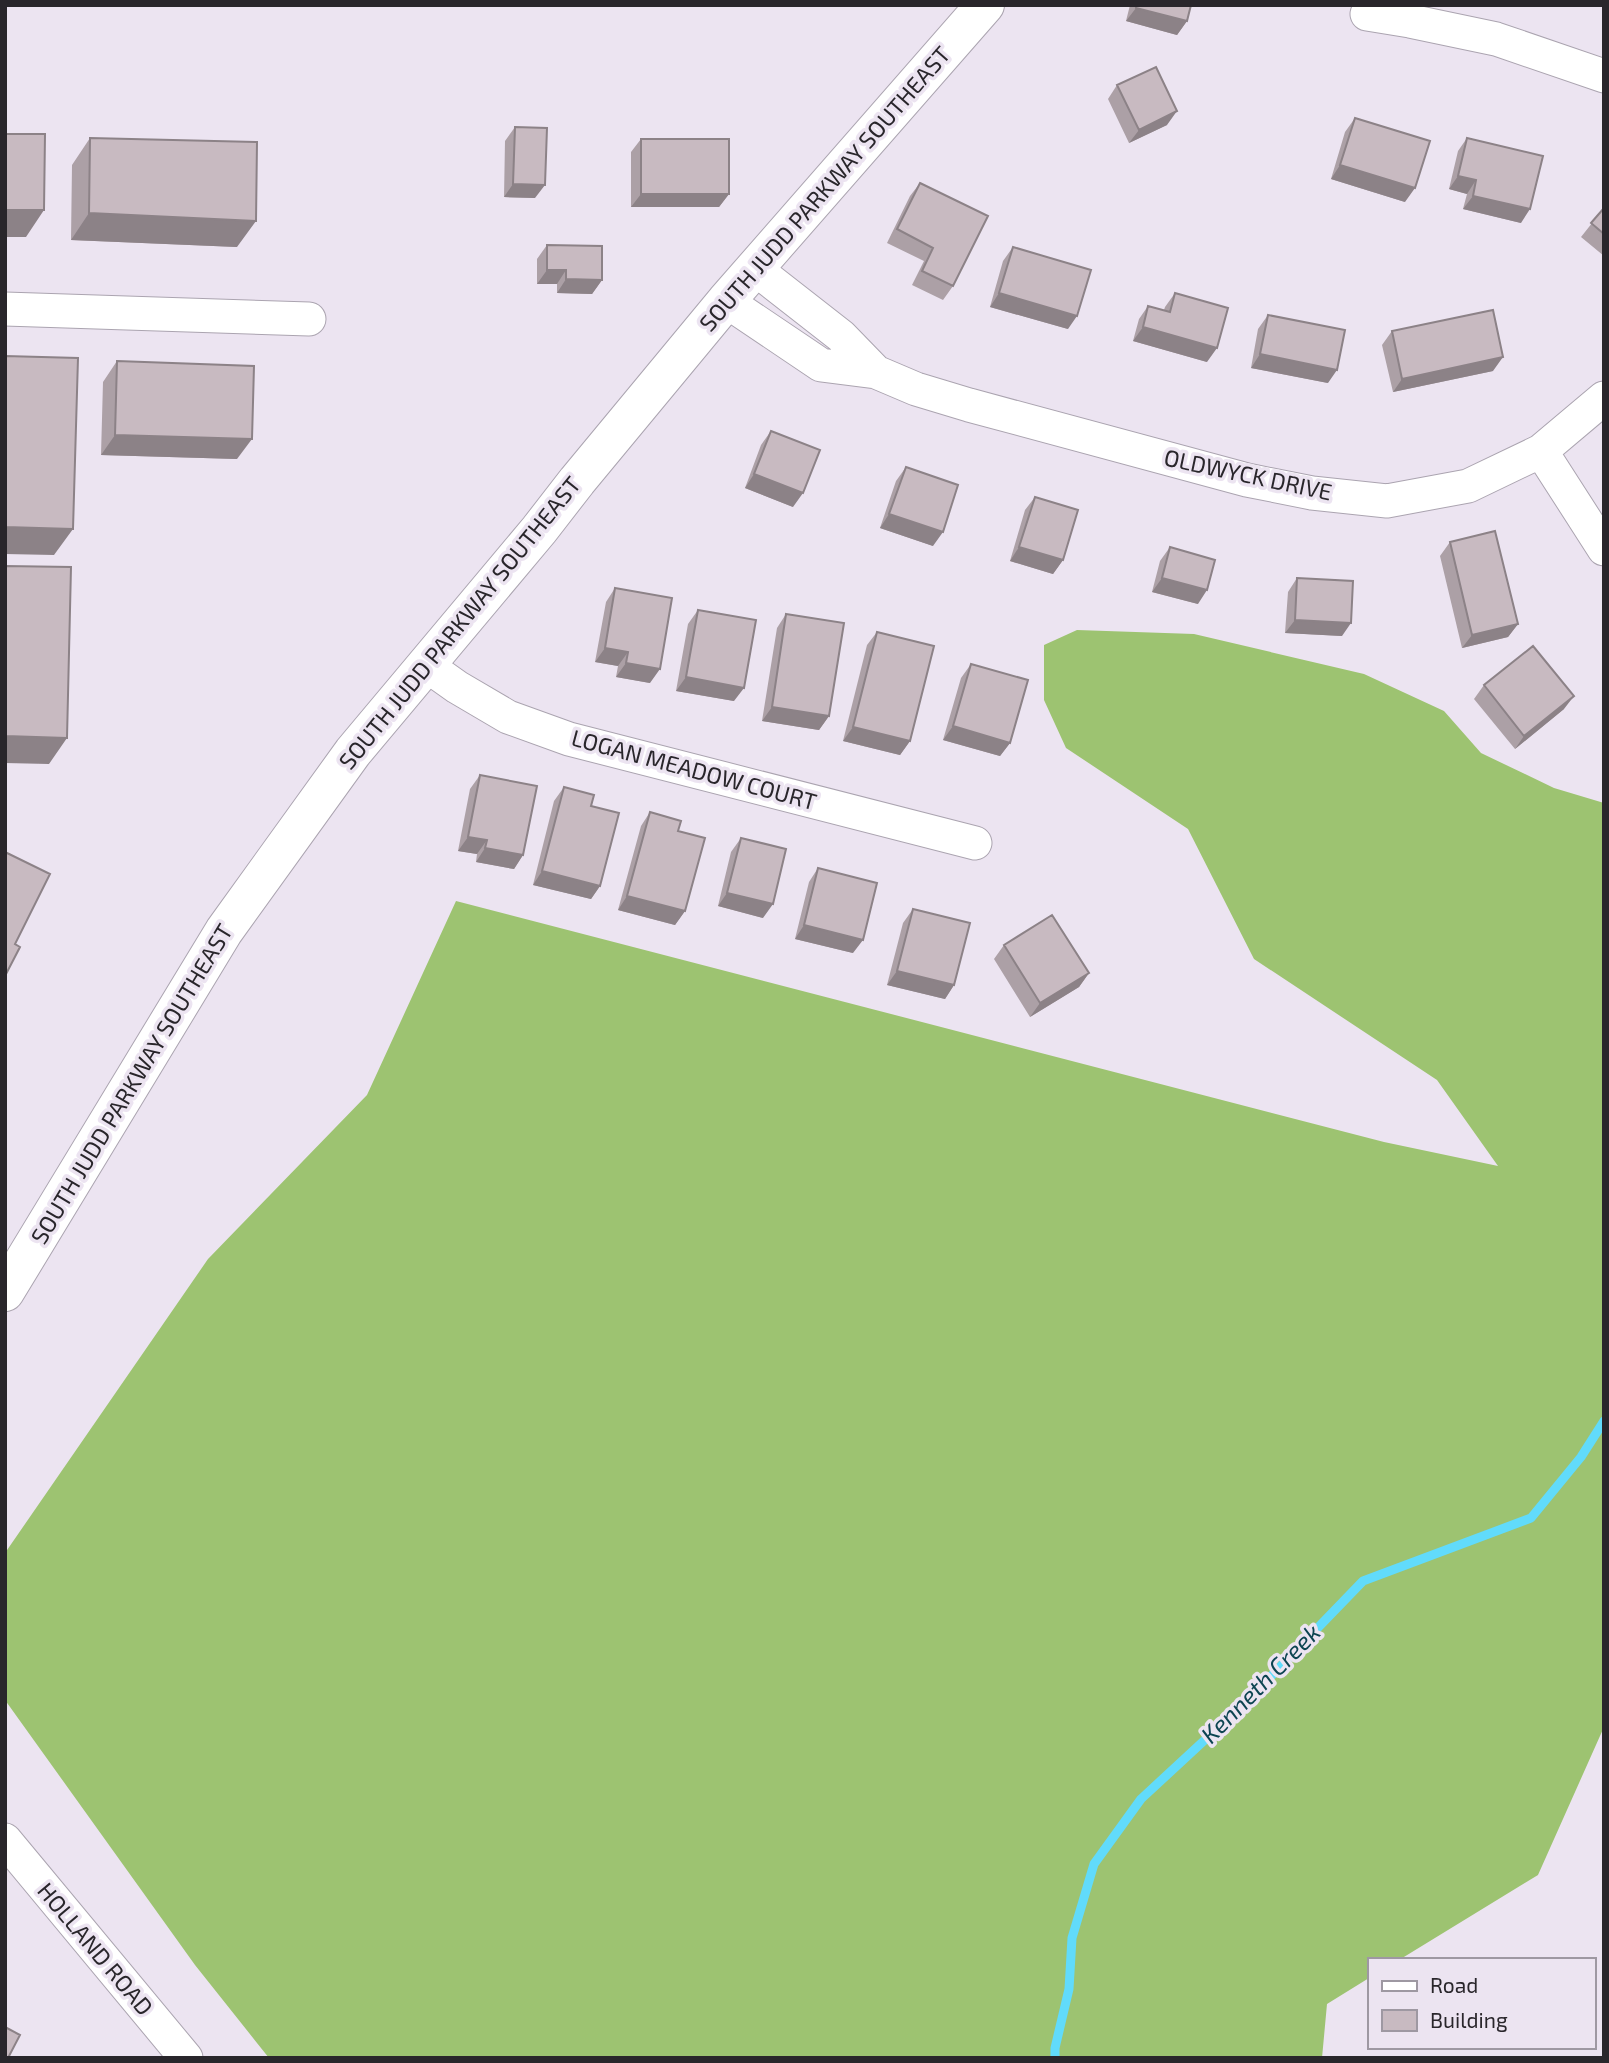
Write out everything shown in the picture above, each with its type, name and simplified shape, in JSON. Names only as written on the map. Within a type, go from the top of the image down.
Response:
[{"type":"highway","name":"SOUTH JUDD PARKWAY SOUTHEAST","points":[[5,1292],[224,931],[353,752],[726,301],[985,5]]},
{"type":"street","points":[[1367,14],[1496,39],[1604,76]]},
{"type":"street","name":"OLDWYCK DRIVE","points":[[754,268],[841,336],[876,372]]},
{"type":"street","name":"OLDWYCK DRIVE","points":[[726,301],[821,365],[876,372],[916,389],[982,409],[1247,480],[1312,493],[1387,501],[1468,486],[1541,451],[1604,398]]},
{"type":"street","points":[[5,309],[309,319]]},
{"type":"street","points":[[1541,451],[1604,549]]},
{"type":"street","name":"LOGAN MEADOW COURT","points":[[426,665],[508,718],[569,739],[975,843]]},
{"type":"street","name":"HOLLAND ROAD","points":[[5,1840],[186,2058]]},
{"type":"green space","points":[[1077,630],[1194,634],[1364,674],[1444,711],[1481,753],[1554,788],[1604,803],[1604,1727],[1538,1875],[1402,1958],[1368,1958],[1368,1979],[1327,2004],[1322,2058],[269,2058],[195,1965],[5,1700],[5,1553],[208,1259],[367,1095],[456,901],[1384,1142],[1498,1166],[1437,1080],[1254,959],[1188,829],[1066,748],[1044,700],[1044,645]]},
{"type":"building","points":[[1136,5],[1191,5],[1187,21],[1136,8]]},
{"type":"building","points":[[1156,67],[1177,111],[1139,130],[1117,85]]},
{"type":"building","points":[[1355,118],[1430,141],[1415,188],[1340,165]]},
{"type":"building","points":[[515,127],[547,128],[545,185],[513,184]]},
{"type":"building","points":[[5,134],[45,134],[44,210],[5,210]]},
{"type":"building","points":[[90,138],[257,142],[256,221],[89,213]]},
{"type":"building","points":[[1467,138],[1543,156],[1530,209],[1473,196],[1476,180],[1458,176]]},
{"type":"building","points":[[641,139],[729,139],[729,194],[641,194]]},
{"type":"building","points":[[920,183],[988,216],[953,286],[922,271],[933,248],[897,229]]},
{"type":"building","points":[[1604,208],[1604,234],[1591,223]]},
{"type":"building","points":[[547,245],[602,246],[602,280],[566,279],[566,270],[547,270]]},
{"type":"building","points":[[1013,247],[1091,270],[1077,316],[999,293]]},
{"type":"building","points":[[1175,293],[1228,308],[1217,348],[1143,327],[1148,306],[1170,312]]},
{"type":"building","points":[[1493,310],[1503,357],[1402,379],[1392,331]]},
{"type":"building","points":[[1268,315],[1345,330],[1337,370],[1260,354]]},
{"type":"building","points":[[5,356],[78,358],[73,529],[5,527]]},
{"type":"building","points":[[117,361],[254,366],[252,439],[115,435]]},
{"type":"building","points":[[771,431],[820,450],[803,493],[754,474]]},
{"type":"building","points":[[906,467],[958,485],[943,532],[889,514]]},
{"type":"building","points":[[1035,497],[1078,510],[1063,560],[1019,547]]},
{"type":"building","points":[[1495,531],[1518,624],[1472,635],[1450,542]]},
{"type":"building","points":[[1170,547],[1215,560],[1207,590],[1162,578]]},
{"type":"building","points":[[5,566],[71,567],[67,738],[5,736]]},
{"type":"building","points":[[1297,578],[1353,581],[1351,623],[1295,620]]},
{"type":"building","points":[[615,588],[672,598],[660,669],[626,663],[628,652],[605,648]]},
{"type":"building","points":[[698,610],[756,620],[744,688],[686,677]]},
{"type":"building","points":[[786,614],[844,623],[829,716],[772,707]]},
{"type":"building","points":[[877,632],[934,646],[910,741],[853,727]]},
{"type":"building","points":[[1533,646],[1574,696],[1524,736],[1484,685]]},
{"type":"building","points":[[971,664],[1028,680],[1010,743],[953,726]]},
{"type":"building","points":[[480,775],[537,786],[523,855],[485,848],[487,840],[468,837]]},
{"type":"building","points":[[564,787],[594,795],[591,806],[619,813],[600,886],[542,871]]},
{"type":"building","points":[[650,812],[681,821],[678,831],[705,838],[685,911],[627,896]]},
{"type":"building","points":[[741,838],[786,849],[773,904],[727,893]]},
{"type":"building","points":[[5,852],[50,874],[15,944],[20,947],[5,976]]},
{"type":"building","points":[[818,868],[877,883],[863,940],[804,925]]},
{"type":"building","points":[[913,909],[970,923],[954,985],[897,971]]},
{"type":"building","points":[[1052,915],[1089,973],[1040,1003],[1004,945]]},
{"type":"building","points":[[5,2027],[20,2035],[8,2058],[5,2058]]},
{"type":"waterway","name":"Kenneth Creek","points":[[1055,2058],[1069,1989],[1072,1938],[1094,1864],[1141,1799],[1248,1700],[1363,1581],[1531,1518],[1581,1457],[1604,1421]]}]
